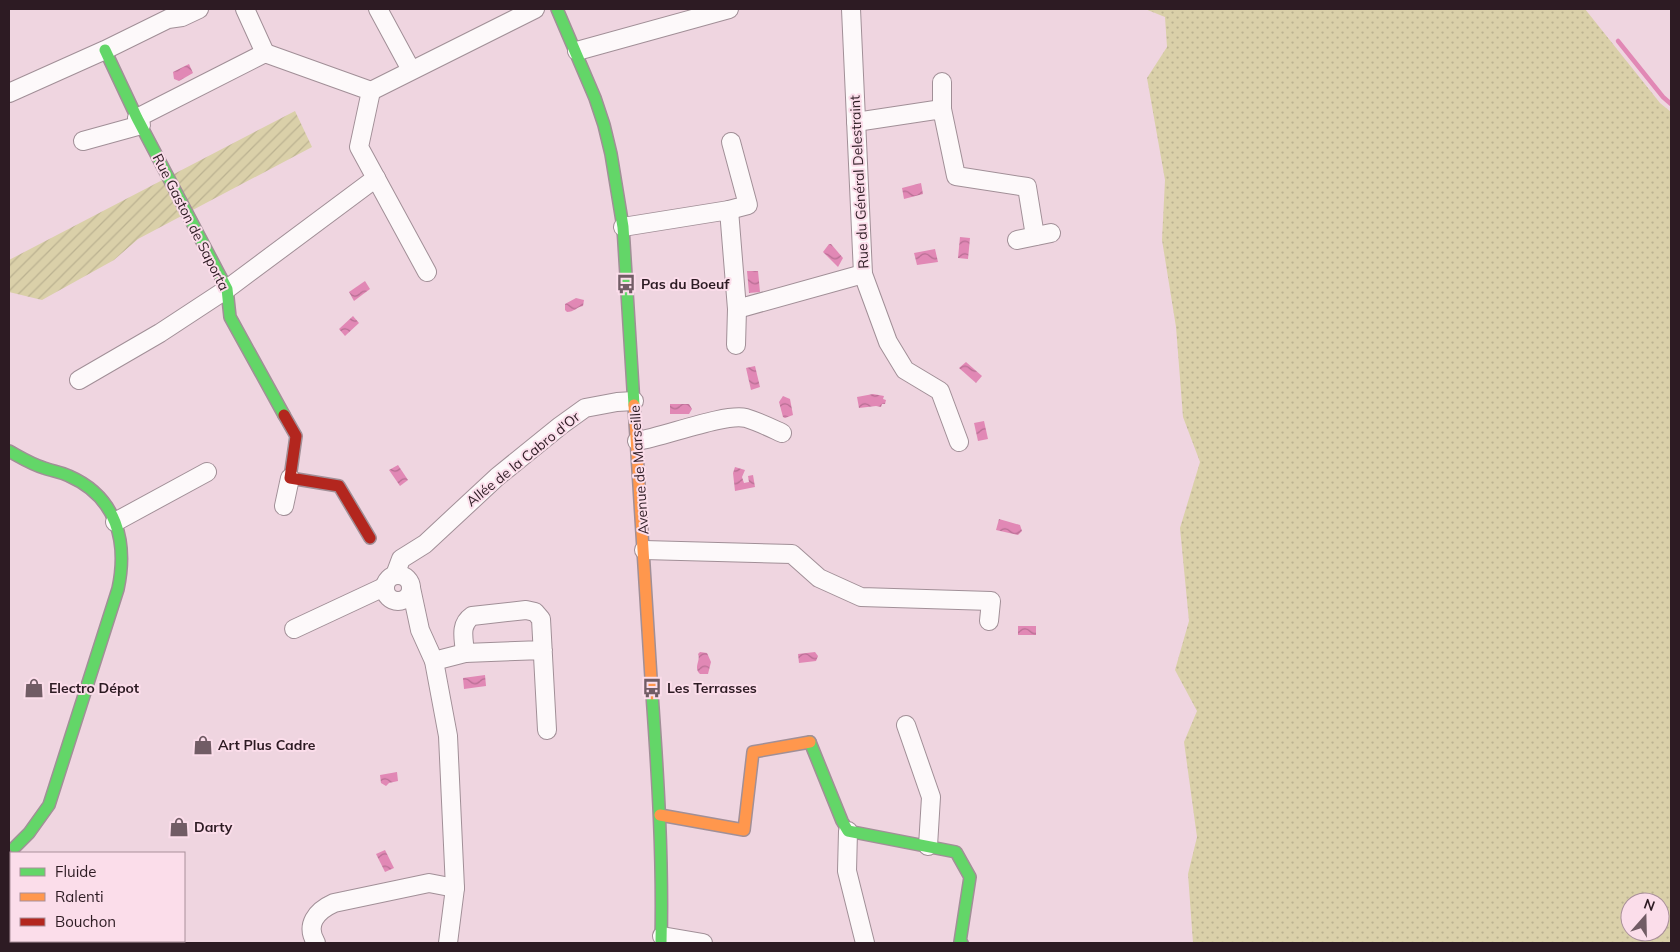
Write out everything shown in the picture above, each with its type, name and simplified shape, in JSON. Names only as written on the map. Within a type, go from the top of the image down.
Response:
[{"type":"street","points":[[9,93],[105,50],[166,14],[182,17],[199,9]]},
{"type":"street","points":[[245,9],[265,53],[371,91],[535,9]]},
{"type":"street","points":[[378,9],[411,70]]},
{"type":"street","name":"Avenue de Marseille","points":[[556,9],[577,51],[601,112],[614,166],[623,227],[660,815],[662,939]]},
{"type":"street","points":[[577,51],[729,9]]},
{"type":"street","name":"Rue du Général Delestraint","points":[[851,9],[863,274],[888,342],[905,370],[940,391],[959,442]]},
{"type":"street","name":"Rue Gaston de Saporta","points":[[105,50],[139,122],[227,289],[230,317],[296,436],[284,506]]},
{"type":"street","points":[[83,142],[139,122],[265,53]]},
{"type":"street","points":[[942,82],[942,109],[956,176],[1028,187],[1043,234],[1017,240]]},
{"type":"street","points":[[371,91],[359,147],[427,272]]},
{"type":"street","points":[[856,122],[942,109]]},
{"type":"street","points":[[623,227],[748,206],[731,142]]},
{"type":"street","points":[[79,380],[160,333],[227,289],[376,178]]},
{"type":"street","points":[[729,210],[737,309],[736,345]]},
{"type":"street","points":[[737,309],[863,274]]},
{"type":"street","name":"Allée de la Cabro d'Or","points":[[400,583],[402,559],[425,544],[497,477],[560,426],[585,408],[634,401]]},
{"type":"street","points":[[637,441],[723,419],[745,418],[782,432]]},
{"type":"street","points":[[9,451],[45,468],[70,476],[98,494],[108,507],[121,537],[123,559],[118,589],[49,805],[44,814],[15,848]]},
{"type":"street","points":[[115,522],[207,472]]},
{"type":"street","points":[[290,478],[339,486],[370,538]]},
{"type":"street","points":[[644,550],[792,554],[819,578],[861,597],[991,601],[989,621]]},
{"type":"street","points":[[400,583],[385,594],[390,599],[397,601],[420,630]]},
{"type":"street","points":[[294,629],[400,583]]},
{"type":"street","points":[[400,583],[434,662],[448,736],[455,888],[448,943]]},
{"type":"street","points":[[465,653],[463,628],[466,620],[472,616],[526,610],[535,612],[542,619],[547,730]]},
{"type":"street","points":[[434,662],[465,653],[543,650]]},
{"type":"street","points":[[906,725],[931,797],[928,846]]},
{"type":"street","points":[[660,815],[744,830],[753,752],[811,742],[842,821],[848,831],[847,871],[865,943]]},
{"type":"street","points":[[848,831],[956,852],[970,877],[960,942],[962,943]]},
{"type":"street","points":[[316,943],[312,936],[312,925],[316,916],[324,908],[334,903],[429,882],[455,888]]},
{"type":"street","points":[[662,939],[703,943]]},
{"type":"shaded area","points":[[1145,9],[1585,9],[1660,103],[1671,112],[1671,943],[1193,943],[1188,874],[1197,837],[1184,742],[1197,711],[1175,670],[1189,621],[1180,528],[1200,462],[1183,417],[1176,327],[1162,240],[1165,180],[1147,78],[1167,47],[1165,17]]},
{"type":"shaded area","points":[[295,111],[312,147],[138,239],[114,260],[42,300],[9,292],[9,260]]},
{"type":"water","points":[[189,64],[193,73],[179,81],[174,79],[173,72]]},
{"type":"water","points":[[921,183],[923,194],[904,199],[902,188]]},
{"type":"water","points":[[960,237],[970,238],[968,259],[958,258]]},
{"type":"water","points":[[829,244],[843,258],[838,267],[823,252]]},
{"type":"water","points":[[935,249],[938,262],[917,265],[914,253]]},
{"type":"water","points":[[747,271],[758,271],[760,292],[749,293]]},
{"type":"water","points":[[365,281],[370,289],[354,301],[349,292]]},
{"type":"water","points":[[576,298],[584,300],[583,306],[567,312],[565,304]]},
{"type":"water","points":[[353,316],[359,323],[345,336],[339,329]]},
{"type":"water","points":[[966,362],[982,376],[976,383],[959,368]]},
{"type":"water","points":[[755,366],[760,387],[751,390],[746,368]]},
{"type":"water","points":[[873,394],[884,396],[885,404],[882,404],[881,407],[859,408],[857,397]]},
{"type":"water","points":[[783,396],[790,399],[793,415],[785,418],[783,417],[779,402]]},
{"type":"water","points":[[670,404],[689,404],[692,409],[689,414],[670,414]]},
{"type":"water","points":[[984,421],[988,439],[978,441],[974,423]]},
{"type":"water","points":[[398,465],[408,480],[400,486],[389,470]]},
{"type":"water","points":[[735,467],[745,470],[742,477],[744,483],[749,482],[748,476],[753,475],[755,487],[735,491],[733,473]]},
{"type":"water","points":[[999,519],[1020,525],[1022,531],[1018,535],[996,530]]},
{"type":"water","points":[[1018,626],[1036,626],[1036,635],[1018,635]]},
{"type":"water","points":[[700,652],[707,653],[711,662],[708,674],[700,674],[697,669],[698,654]]},
{"type":"water","points":[[815,652],[818,656],[816,661],[799,663],[798,654]]},
{"type":"water","points":[[485,675],[486,686],[464,689],[463,678]]},
{"type":"water","points":[[397,772],[398,781],[389,783],[386,786],[381,783],[380,775]]},
{"type":"water","points":[[385,850],[394,868],[385,872],[376,854]]},
{"type":"waterway","points":[[1618,41],[1663,97],[1671,104]]},
{"type":"traffic: fast","points":[[557,9],[595,98],[611,154],[623,227],[634,405]]},
{"type":"traffic: fast","points":[[105,50],[137,118],[227,289],[230,317],[284,415]]},
{"type":"traffic: fast","points":[[9,451],[35,464],[69,476],[85,485],[98,496],[108,509],[115,523],[120,538],[121,554],[121,572],[118,589],[49,805],[29,833],[15,847]]},
{"type":"traffic: fast","points":[[652,694],[659,818],[661,943]]},
{"type":"traffic: fast","points":[[810,742],[842,821],[848,831],[956,852],[970,877],[960,942],[962,943]]},
{"type":"traffic: slow","points":[[634,405],[652,694]]},
{"type":"traffic: slow","points":[[660,815],[744,830],[753,752],[810,742]]},
{"type":"traffic: jam","points":[[284,415],[296,436],[290,478],[339,486],[370,538]]},
{"type":"place","name":"Pas du Boeuf","points":[[626,284]]},
{"type":"place","name":"Electro Dépot","points":[[34,688]]},
{"type":"place","name":"Les Terrasses","points":[[652,688]]},
{"type":"place","name":"Art Plus Cadre","points":[[203,745]]},
{"type":"place","name":"Darty","points":[[179,827]]}]
